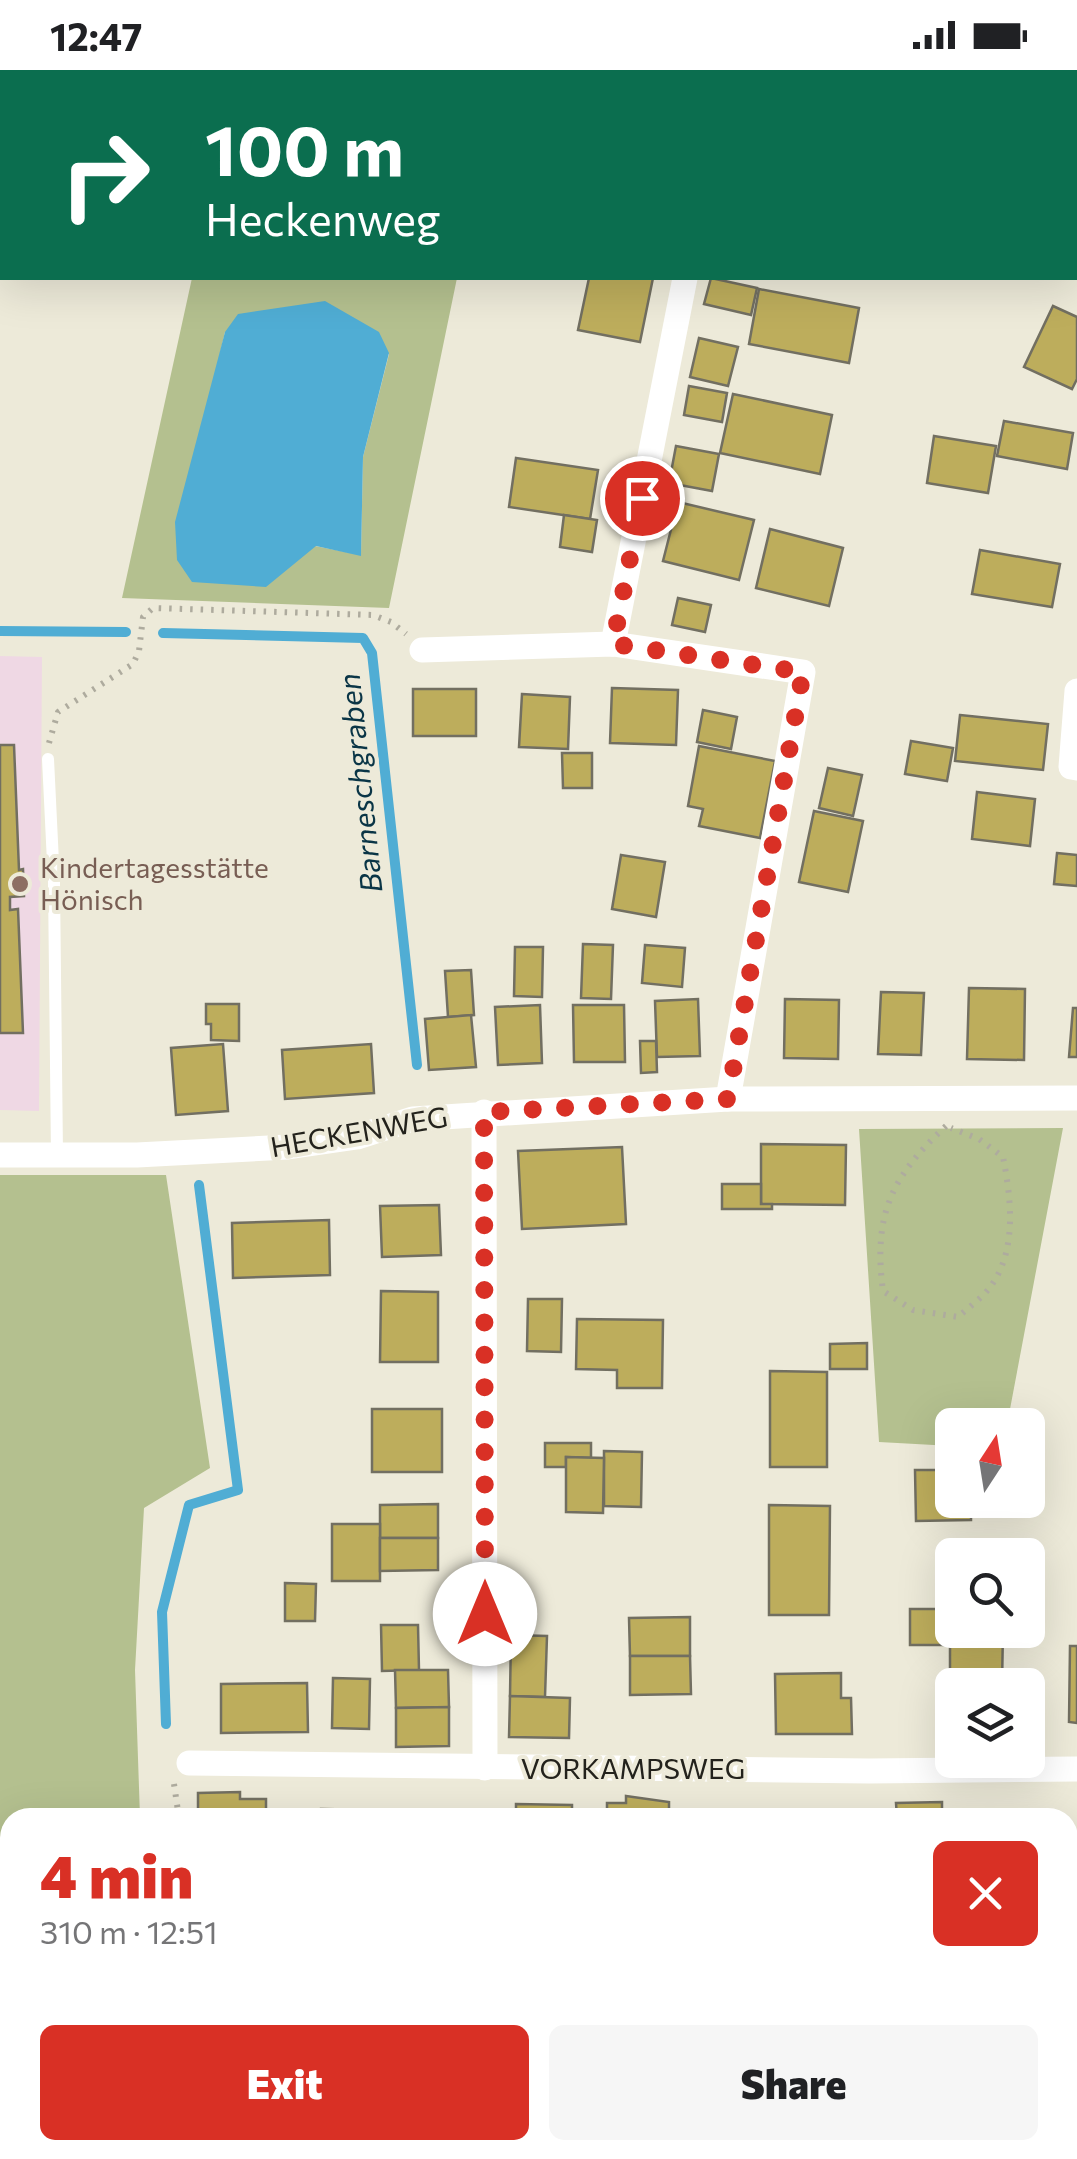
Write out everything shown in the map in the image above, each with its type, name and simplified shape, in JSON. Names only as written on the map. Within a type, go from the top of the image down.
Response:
[{"type":"street","points":[[613,644],[686,280]]},
{"type":"street","points":[[422,650],[613,644],[803,672],[728,1099]]},
{"type":"street","points":[[1077,691],[1071,767],[1077,768]]},
{"type":"street","name":"HECKENWEG","points":[[0,1155],[288,1147],[356,1137],[413,1119],[728,1099],[947,1113],[1077,1098]]},
{"type":"street","points":[[484,1112],[485,1768]]},
{"type":"street","name":"VORKAMPSWEG","points":[[189,1763],[1077,1769]]},
{"type":"lane","points":[[48,759],[54,882],[57,1155]]},
{"type":"path","points":[[48,759],[49,731],[58,712],[133,664],[139,651],[143,616],[153,608],[373,615],[392,622],[422,650]]},
{"type":"path","points":[[947,1113],[1003,1157],[1012,1201],[1004,1254],[993,1284],[958,1317],[913,1310],[882,1290],[878,1256],[891,1189],[947,1113]]},
{"type":"shaded area","name":"Kindertagesstätte Hönisch","points":[[0,656],[42,657],[39,1111],[0,1110]]},
{"type":"green space","points":[[192,280],[457,280],[389,608],[122,598]],"holes":[[[225,332],[389,354],[363,457],[361,555],[315,546],[203,426]]]},
{"type":"green space","points":[[1063,1128],[1010,1408],[935,1408],[935,1445],[879,1442],[859,1129]]},
{"type":"green space","points":[[0,1175],[166,1175],[210,1468],[144,1508],[135,1670],[140,1808],[0,1808]]},
{"type":"water","points":[[325,301],[379,332],[389,353],[363,457],[361,556],[316,546],[266,587],[192,582],[177,560],[175,522],[225,332],[238,314]]},
{"type":"building","points":[[589,280],[653,280],[640,342],[578,330]]},
{"type":"building","points":[[710,280],[757,288],[751,315],[704,304]]},
{"type":"building","points":[[759,289],[859,308],[849,363],[749,344]]},
{"type":"building","points":[[1053,306],[1077,317],[1077,379],[1072,389],[1024,367]]},
{"type":"building","points":[[699,338],[738,347],[728,386],[690,377]]},
{"type":"building","points":[[689,386],[727,393],[722,422],[684,415]]},
{"type":"building","points":[[733,394],[832,415],[820,474],[720,453]]},
{"type":"building","points":[[1004,421],[1073,433],[1067,469],[997,456]]},
{"type":"building","points":[[934,436],[996,446],[988,493],[927,483]]},
{"type":"building","points":[[676,446],[719,454],[712,491],[669,483]]},
{"type":"building","points":[[516,458],[598,470],[590,519],[509,507]]},
{"type":"building","points":[[678,502],[754,520],[739,580],[663,561]]},
{"type":"building","points":[[564,515],[597,520],[592,552],[560,547]]},
{"type":"building","points":[[770,529],[843,548],[829,606],[756,588]]},
{"type":"building","points":[[980,550],[1060,564],[1052,607],[972,594]]},
{"type":"building","points":[[678,598],[711,605],[705,632],[672,625]]},
{"type":"building","points":[[612,688],[678,690],[676,745],[610,743]]},
{"type":"building","points":[[413,689],[476,689],[476,736],[413,736]]},
{"type":"building","points":[[522,694],[570,697],[568,749],[519,747]]},
{"type":"building","points":[[703,710],[737,717],[731,749],[697,742]]},
{"type":"building","points":[[960,715],[1048,724],[1043,770],[955,761]]},
{"type":"building","points":[[911,741],[953,748],[947,781],[905,774]]},
{"type":"building","points":[[0,745],[14,745],[19,870],[23,869],[24,896],[10,897],[10,910],[18,909],[23,1033],[0,1033]]},
{"type":"building","points":[[699,746],[775,761],[760,838],[699,826],[703,809],[688,806]]},
{"type":"building","points":[[562,753],[592,753],[592,788],[563,788]]},
{"type":"building","points":[[828,768],[862,775],[853,816],[819,808]]},
{"type":"building","points":[[977,792],[1035,799],[1030,846],[972,839]]},
{"type":"building","points":[[814,811],[863,821],[848,892],[799,882]]},
{"type":"building","points":[[1057,853],[1077,855],[1077,886],[1054,884]]},
{"type":"building","points":[[621,855],[665,862],[656,917],[612,909]]},
{"type":"building","points":[[583,944],[613,945],[611,999],[581,998]]},
{"type":"building","points":[[645,945],[685,948],[682,987],[642,983]]},
{"type":"building","points":[[515,947],[543,947],[542,997],[514,996]]},
{"type":"building","points":[[471,970],[474,1015],[448,1017],[445,971]]},
{"type":"building","points":[[969,988],[1025,989],[1024,1060],[967,1059]]},
{"type":"building","points":[[881,992],[924,993],[921,1055],[878,1054]]},
{"type":"building","points":[[698,999],[700,1056],[657,1057],[655,1001]]},
{"type":"building","points":[[785,999],[839,1000],[838,1059],[784,1058]]},
{"type":"building","points":[[206,1004],[239,1004],[239,1041],[211,1040]]},
{"type":"building","points":[[540,1005],[542,1063],[498,1065],[495,1007]]},
{"type":"building","points":[[573,1005],[624,1005],[625,1062],[574,1062]]},
{"type":"building","points":[[1073,1008],[1077,1008],[1077,1057],[1069,1057]]},
{"type":"building","points":[[471,1015],[476,1067],[429,1070],[425,1019]]},
{"type":"building","points":[[640,1041],[656,1041],[657,1072],[641,1073]]},
{"type":"building","points":[[223,1044],[228,1111],[176,1115],[171,1048]]},
{"type":"building","points":[[371,1044],[374,1093],[285,1099],[282,1050]]},
{"type":"building","points":[[761,1144],[846,1145],[845,1205],[761,1204]]},
{"type":"building","points":[[622,1147],[626,1224],[522,1229],[518,1151]]},
{"type":"building","points":[[722,1184],[761,1184],[761,1204],[772,1204],[772,1209],[722,1209]]},
{"type":"building","points":[[439,1205],[441,1255],[382,1257],[380,1206]]},
{"type":"building","points":[[329,1220],[330,1275],[233,1278],[232,1223]]},
{"type":"building","points":[[381,1291],[438,1292],[438,1362],[380,1362]]},
{"type":"building","points":[[528,1299],[562,1299],[561,1352],[527,1351]]},
{"type":"building","points":[[577,1319],[663,1320],[662,1388],[617,1388],[617,1370],[576,1369]]},
{"type":"building","points":[[867,1343],[867,1369],[830,1369],[830,1344]]},
{"type":"building","points":[[770,1371],[827,1372],[827,1467],[770,1467]]},
{"type":"building","points":[[372,1409],[442,1409],[442,1472],[372,1472]]},
{"type":"building","points":[[545,1443],[591,1443],[591,1458],[566,1457],[566,1467],[545,1467]]},
{"type":"building","points":[[604,1451],[642,1452],[641,1507],[604,1506]]},
{"type":"building","points":[[566,1457],[604,1458],[603,1513],[566,1512]]},
{"type":"building","points":[[915,1470],[935,1470],[935,1518],[971,1518],[971,1520],[916,1521]]},
{"type":"building","points":[[438,1504],[438,1538],[380,1538],[380,1505]]},
{"type":"building","points":[[769,1505],[830,1506],[829,1615],[769,1615]]},
{"type":"building","points":[[332,1524],[380,1524],[380,1581],[332,1581]]},
{"type":"building","points":[[380,1538],[438,1538],[438,1570],[380,1571]]},
{"type":"building","points":[[285,1583],[316,1584],[315,1621],[285,1621]]},
{"type":"building","points":[[910,1609],[935,1609],[935,1645],[910,1645]]},
{"type":"building","points":[[690,1617],[690,1656],[630,1656],[629,1618]]},
{"type":"building","points":[[381,1625],[418,1625],[419,1670],[382,1671]]},
{"type":"building","points":[[511,1635],[547,1636],[545,1697],[510,1696]]},
{"type":"building","points":[[1070,1646],[1077,1646],[1077,1723],[1069,1722]]},
{"type":"building","points":[[950,1648],[1003,1648],[1002,1668],[950,1668]]},
{"type":"building","points":[[630,1656],[690,1656],[691,1694],[630,1695]]},
{"type":"building","points":[[395,1670],[448,1670],[449,1707],[396,1708]]},
{"type":"building","points":[[841,1673],[841,1698],[851,1698],[852,1734],[776,1734],[775,1674]]},
{"type":"building","points":[[333,1678],[370,1679],[369,1729],[332,1728]]},
{"type":"building","points":[[307,1683],[308,1732],[221,1733],[221,1684]]},
{"type":"building","points":[[510,1696],[570,1698],[569,1738],[509,1737]]},
{"type":"building","points":[[449,1707],[449,1746],[396,1747],[396,1708]]},
{"type":"building","points":[[240,1792],[240,1799],[266,1799],[266,1808],[198,1808],[198,1793]]},
{"type":"building","points":[[626,1796],[669,1802],[669,1808],[607,1808],[607,1803],[626,1803]]},
{"type":"building","points":[[942,1802],[942,1808],[896,1808],[896,1803]]},
{"type":"building","points":[[516,1804],[572,1805],[572,1808],[516,1808]]},
{"type":"waterway","name":"Barneschgraben","points":[[0,631],[126,632]]},
{"type":"waterway","name":"Barneschgraben","points":[[163,633],[363,638],[372,653],[417,1065]]},
{"type":"waterway","name":"Barneschgraben","points":[[166,1724],[162,1612],[189,1505],[238,1490],[199,1185]]},
{"type":"place","name":"Kindertagesstätte Hönisch","points":[[20,884]]},
{"type":"route","points":[[485,1614],[484,1112],[728,1099],[803,672],[613,644],[642,498]]}]
